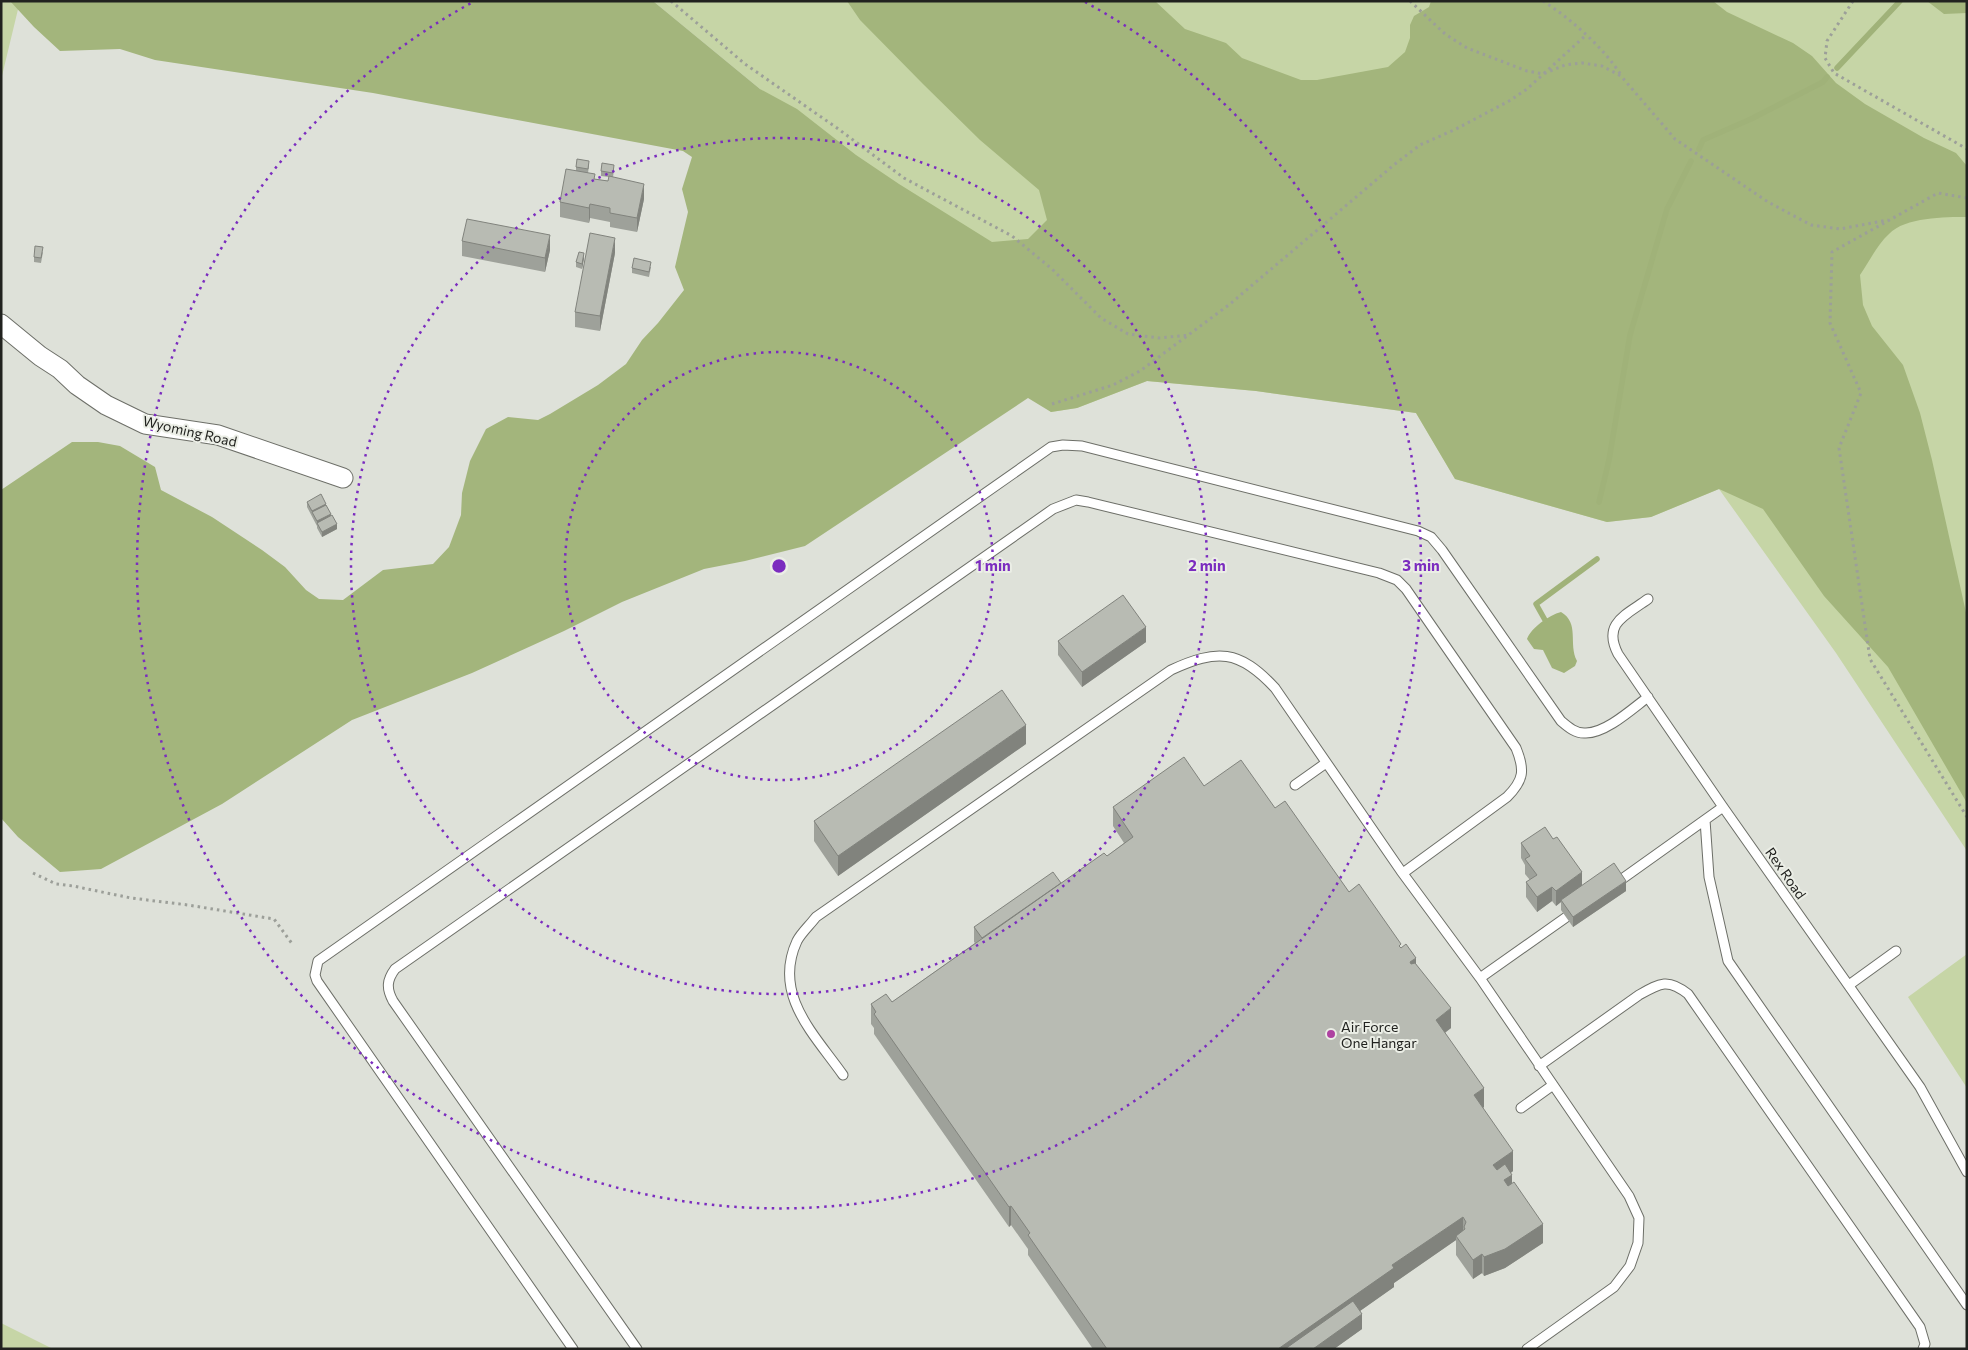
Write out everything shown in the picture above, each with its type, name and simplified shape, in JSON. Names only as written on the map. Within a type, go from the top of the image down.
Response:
[{"type":"street","name":"Wyoming Road","points":[[1,324],[77,385],[106,405],[145,424],[218,435],[343,478]]},
{"type":"lane","points":[[573,1349],[317,981],[315,975],[318,961],[1051,447],[1063,445],[1082,446],[1418,531],[1431,538],[1442,550],[1561,721],[1572,730],[1585,734],[1598,731],[1613,723],[1648,697]]},
{"type":"lane","points":[[637,1349],[393,1001],[388,986],[391,975],[395,969],[1053,509],[1076,500],[1088,502],[1379,574],[1397,580],[1406,589],[1516,748],[1521,762],[1522,775],[1518,787],[1507,797],[1403,872]]},
{"type":"lane","name":"Rex Road","points":[[1648,599],[1623,617],[1616,625],[1612,634],[1613,644],[1618,654],[1920,1087],[1967,1172]]},
{"type":"lane","points":[[843,1076],[798,1011],[792,997],[789,977],[792,956],[797,940],[816,918],[1171,670],[1197,658],[1218,655],[1241,660],[1260,672],[1275,688],[1403,872],[1480,978],[1630,1196],[1639,1218],[1638,1243],[1630,1266],[1614,1287],[1527,1349]]},
{"type":"lane","points":[[1295,785],[1326,763]]},
{"type":"lane","points":[[1604,891],[1723,807]]},
{"type":"lane","points":[[1705,820],[1709,877],[1728,962],[1967,1305]]},
{"type":"lane","points":[[1480,978],[1581,907]]},
{"type":"lane","points":[[1849,985],[1896,951]]},
{"type":"lane","points":[[1539,1066],[1639,995],[1654,987],[1667,983],[1678,987],[1688,994],[1920,1327],[1925,1344],[1923,1349]]},
{"type":"lane","points":[[1521,1108],[1553,1085]]},
{"type":"path","points":[[671,1],[745,64],[837,128],[904,178],[1012,236],[1052,269],[1101,318],[1128,334],[1159,338],[1190,335]]},
{"type":"path","points":[[1410,1],[1446,34],[1467,48],[1528,71],[1543,74],[1565,65],[1582,63],[1602,66],[1621,76]]},
{"type":"path","points":[[1543,1],[1563,14],[1613,64],[1675,139],[1768,202],[1810,225],[1840,229],[1891,220]]},
{"type":"path","points":[[1853,1],[1827,41],[1824,58],[1834,73],[1967,149]]},
{"type":"path","points":[[1052,404],[1113,385],[1140,371],[1230,304],[1420,145],[1456,129],[1509,101],[1527,89],[1586,36]]},
{"type":"path","points":[[1967,198],[1938,193],[1832,252],[1830,323],[1861,393],[1839,448],[1870,659],[1967,817]]},
{"type":"path","points":[[33,873],[56,884],[143,900],[188,905],[274,919],[293,944]]},
{"type":"shaded area","points":[[1,1],[20,1],[1,80]]},
{"type":"shaded area","points":[[10,1],[653,1],[760,89],[797,109],[856,155],[992,242],[1028,239],[1047,220],[1039,190],[980,140],[923,84],[860,20],[847,1],[1155,1],[1185,29],[1226,43],[1242,58],[1301,80],[1317,80],[1388,67],[1405,52],[1410,38],[1410,25],[1414,16],[1429,7],[1431,1],[1713,1],[1727,12],[1793,43],[1812,56],[1836,83],[1865,104],[1924,138],[1956,153],[1967,166],[1967,217],[1926,219],[1896,228],[1881,243],[1860,275],[1863,305],[1872,326],[1903,365],[1920,413],[1967,617],[1967,803],[1888,667],[1824,596],[1763,509],[1719,489],[1651,517],[1607,522],[1455,479],[1416,413],[1256,391],[1147,381],[1077,408],[1051,412],[1028,398],[805,546],[704,569],[622,602],[472,673],[352,720],[222,804],[101,869],[60,872],[18,837],[1,818],[1,490],[72,442],[98,442],[120,446],[155,467],[161,490],[212,517],[262,550],[285,567],[306,590],[319,599],[343,600],[383,570],[433,564],[449,547],[461,515],[462,493],[470,461],[486,429],[508,417],[538,420],[598,385],[626,364],[642,340],[684,290],[675,267],[688,212],[682,189],[692,157],[683,151],[373,93],[155,60],[120,49],[60,51]]},
{"type":"shaded area","points":[[653,1],[1967,1],[1967,851],[1836,653],[1719,489],[1651,517],[1607,522],[1455,479],[1416,413],[1256,391],[1147,381],[1077,408],[1051,412],[760,89]]},
{"type":"shaded area","points":[[1927,1],[1967,1],[1967,13],[1944,14]]},
{"type":"shaded area","points":[[1561,612],[1567,617],[1572,628],[1573,648],[1577,661],[1575,666],[1564,673],[1552,668],[1543,650],[1534,649],[1527,639],[1541,622]]},
{"type":"shaded area","points":[[1967,954],[1967,1088],[1908,997]]},
{"type":"shaded area","points":[[1,1323],[53,1349],[1,1349]]},
{"type":"building","points":[[577,159],[589,161],[588,169],[576,167]]},
{"type":"building","points":[[602,163],[614,165],[613,173],[601,171]]},
{"type":"building","points":[[566,169],[595,174],[594,179],[608,181],[609,176],[644,184],[637,218],[610,213],[610,208],[590,204],[589,208],[560,202]]},
{"type":"building","points":[[467,219],[550,235],[545,258],[462,241]]},
{"type":"building","points":[[590,233],[615,238],[600,316],[575,312]]},
{"type":"building","points":[[35,246],[43,247],[41,258],[34,257]]},
{"type":"building","points":[[579,252],[584,253],[582,264],[576,262]]},
{"type":"building","points":[[634,258],[651,262],[649,272],[632,268]]},
{"type":"building","points":[[321,494],[326,504],[312,511],[307,502]]},
{"type":"building","points":[[326,505],[331,514],[317,521],[312,512]]},
{"type":"building","points":[[332,515],[337,524],[322,532],[317,523]]},
{"type":"building","points":[[1123,595],[1146,627],[1082,672],[1058,641]]},
{"type":"building","points":[[1002,690],[1026,725],[838,856],[814,821]]},
{"type":"building","points":[[1184,757],[1204,786],[1241,760],[1275,808],[1285,801],[1349,892],[1359,884],[1401,944],[1399,946],[1401,948],[1406,944],[1416,958],[1410,962],[1411,964],[1415,963],[1451,1008],[1436,1020],[1484,1088],[1474,1095],[1513,1151],[1493,1165],[1497,1170],[1505,1164],[1512,1175],[1504,1180],[1508,1186],[1514,1182],[1543,1224],[1505,1249],[1484,1257],[1482,1254],[1473,1260],[1456,1236],[1465,1229],[1466,1222],[1463,1217],[1392,1265],[1394,1268],[1278,1349],[1107,1349],[1028,1235],[1030,1233],[1011,1206],[1009,1207],[874,1014],[876,1012],[871,1004],[886,994],[892,1002],[1104,853],[1107,856],[1133,837],[1113,807]]},
{"type":"building","points":[[1545,827],[1553,839],[1557,837],[1582,872],[1556,891],[1552,887],[1537,897],[1526,882],[1537,875],[1525,859],[1530,856],[1521,843]]},
{"type":"building","points":[[1614,863],[1626,881],[1573,917],[1561,900]]},
{"type":"building","points":[[1053,872],[1061,883],[982,938],[974,927]]},
{"type":"building","points":[[1353,1301],[1362,1314],[1313,1349],[1285,1349]]},
{"type":"waterway","points":[[1837,68],[1900,1]]},
{"type":"waterway","points":[[1699,149],[1703,140],[1751,119],[1823,82],[1827,77]]},
{"type":"waterway","points":[[1599,502],[1609,460],[1630,335],[1667,209],[1691,161]]},
{"type":"waterway","points":[[1545,620],[1536,604],[1597,559]]},
{"type":"place","name":"Air Force One Hangar","points":[[1331,1034]]}]
